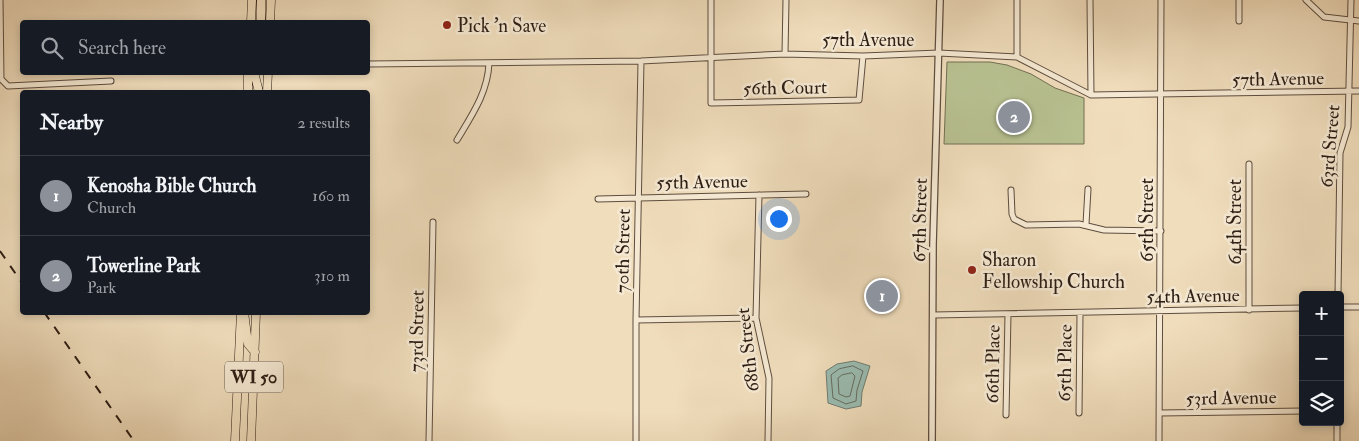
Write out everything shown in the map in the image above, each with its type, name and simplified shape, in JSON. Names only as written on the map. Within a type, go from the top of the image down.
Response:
[{"type":"main road","points":[[251,20],[252,0]]},
{"type":"main road","points":[[261,0],[261,20]]},
{"type":"main road","points":[[270,20],[271,0]]},
{"type":"main road","points":[[248,75],[248,90]]},
{"type":"main road","points":[[255,75],[258,90]]},
{"type":"main road","points":[[267,90],[268,75]]},
{"type":"main road","points":[[243,315],[248,344],[255,352]]},
{"type":"main road","name":"WI 50","points":[[235,441],[243,315]]},
{"type":"main road","name":"WI 50","points":[[251,441],[256,315]]},
{"type":"main road","points":[[236,420],[240,441]]},
{"type":"street","points":[[0,0],[2,79],[8,86],[111,81]]},
{"type":"street","points":[[709,57],[711,0]]},
{"type":"street","points":[[785,54],[786,0]]},
{"type":"street","name":"67th Street","points":[[932,441],[940,0]]},
{"type":"street","points":[[1017,0],[1017,57]]},
{"type":"street","points":[[1090,0],[1091,95]]},
{"type":"street","name":"65th Street","points":[[1159,441],[1161,0]]},
{"type":"street","points":[[1239,0],[1239,21]]},
{"type":"street","points":[[1306,0],[1324,17],[1359,21]]},
{"type":"street","name":"63rd Street","points":[[1338,291],[1340,153],[1348,127],[1351,0]]},
{"type":"street","name":"57th Avenue","points":[[370,64],[641,61],[785,54],[863,56],[939,54],[1017,57],[1091,95],[1161,96],[1359,91]]},
{"type":"street","name":"56th Court","points":[[709,57],[711,103],[859,100],[863,56]]},
{"type":"street","name":"70th Street","points":[[636,441],[637,198],[641,61]]},
{"type":"street","points":[[458,140],[483,94],[489,63]]},
{"type":"street","name":"64th Street","points":[[1249,310],[1250,164]]},
{"type":"street","points":[[1086,224],[1088,189]]},
{"type":"street","points":[[1011,190],[1012,214],[1018,222],[1032,226],[1086,224],[1104,230],[1161,231]]},
{"type":"street","name":"55th Avenue","points":[[598,199],[806,194]]},
{"type":"street","name":"68th Street","points":[[758,195],[756,318],[769,378],[768,441]]},
{"type":"street","name":"73rd Street","points":[[429,441],[433,222]]},
{"type":"street","points":[[1344,307],[1359,307]]},
{"type":"street","name":"54th Avenue","points":[[933,315],[1080,314],[1161,310],[1299,308]]},
{"type":"street","name":"66th Place","points":[[1006,415],[1008,314]]},
{"type":"street","name":"65th Place","points":[[1079,414],[1080,314]]},
{"type":"street","points":[[636,320],[756,318]]},
{"type":"street","name":"53rd Avenue","points":[[1160,413],[1299,411]]},
{"type":"street","points":[[1337,441],[1338,426]]},
{"type":"green space","points":[[947,62],[990,62],[1007,65],[1031,74],[1055,88],[1084,98],[1084,144],[944,144]]},
{"type":"water","points":[[854,361],[870,366],[862,392],[861,406],[846,409],[828,403],[826,371],[837,364]]},
{"type":"railway","points":[[0,251],[20,280]]},
{"type":"railway","points":[[46,315],[134,441]]},
{"type":"place","name":"Pick 'n Save","points":[[447,25]]},
{"type":"place","name":"Towerline Park","points":[[1014,117]]},
{"type":"place","name":"Sharon Fellowship Church","points":[[972,270]]},
{"type":"place","name":"Kenosha Bible Church","points":[[882,296]]}]
